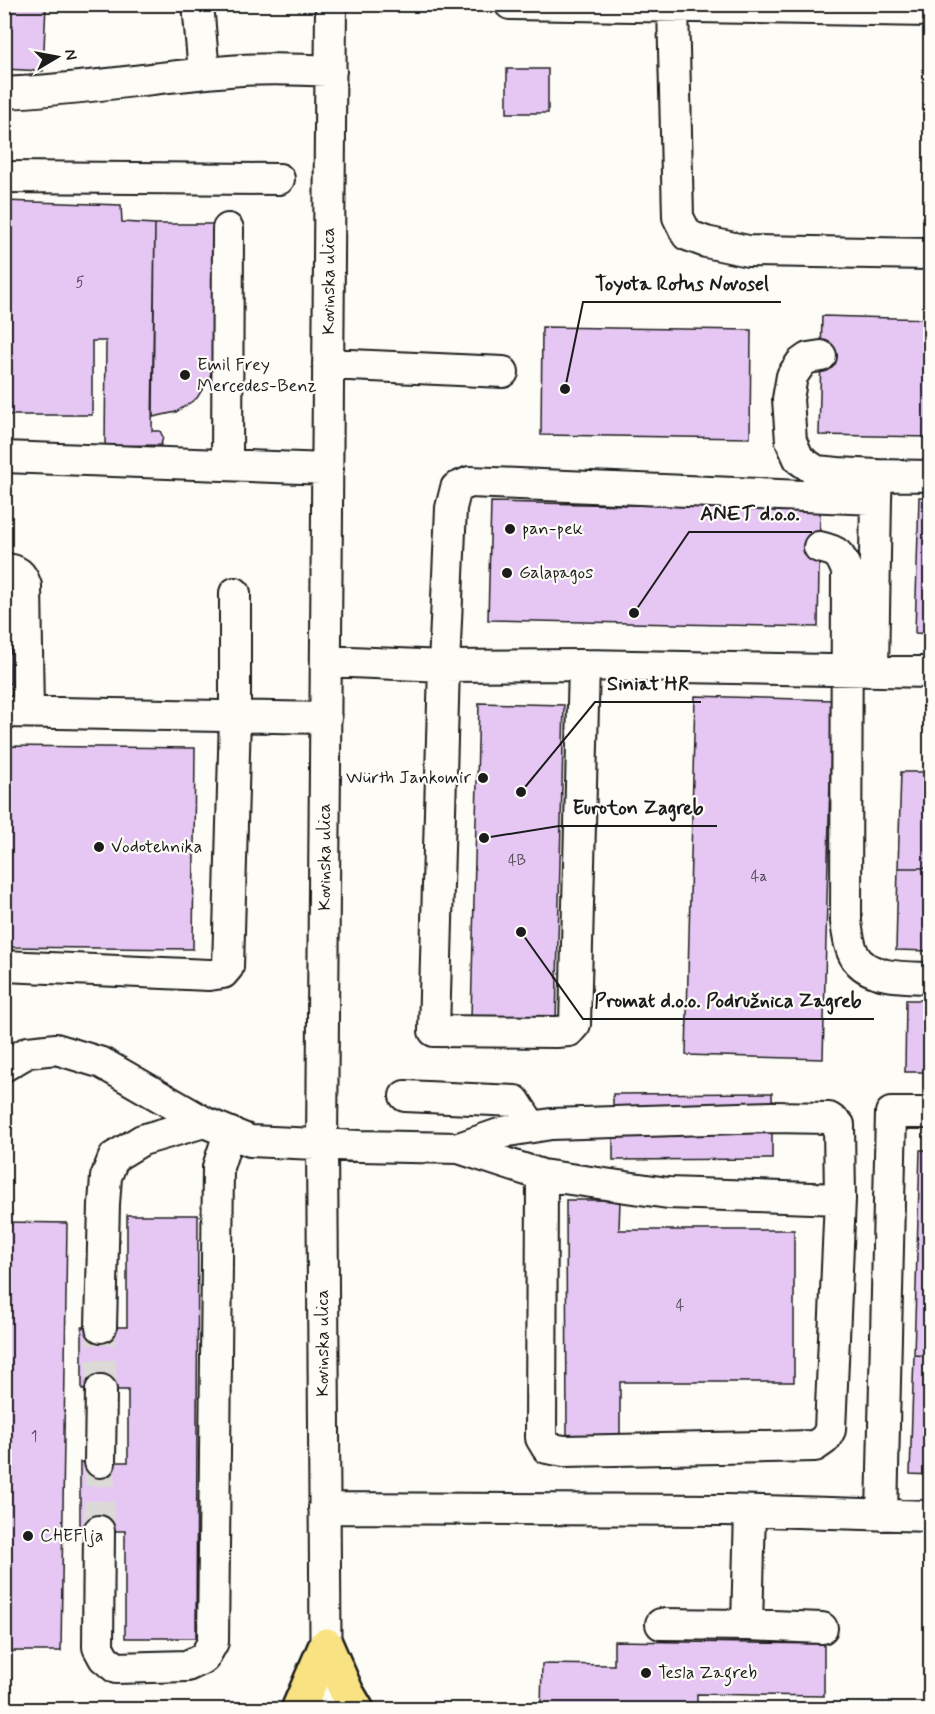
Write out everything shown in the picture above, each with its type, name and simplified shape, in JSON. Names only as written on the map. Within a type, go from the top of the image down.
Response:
[{"type":"main road","points":[[298,1710],[326,1645]]},
{"type":"main road","points":[[326,1645],[347,1694],[357,1710]]},
{"type":"street","points":[[198,4],[204,73]]},
{"type":"street","name":"Kovinska ulica","points":[[326,1710],[322,1145],[331,4]]},
{"type":"street","points":[[510,4],[930,11]]},
{"type":"street","points":[[673,7],[678,217],[687,235],[706,242],[748,251],[930,254]]},
{"type":"street","points":[[4,93],[52,91],[232,71],[292,69],[331,71]]},
{"type":"street","points":[[4,177],[279,179]]},
{"type":"street","points":[[227,464],[228,229]]},
{"type":"street","points":[[821,356],[808,358],[801,363],[792,376],[788,399],[791,441],[799,459],[816,471],[838,473],[877,487]]},
{"type":"street","points":[[328,364],[503,372]]},
{"type":"street","points":[[4,457],[328,469]]},
{"type":"street","points":[[584,664],[575,1024],[568,1030],[556,1032],[434,1031],[444,666],[451,508],[456,488],[470,482],[877,487],[930,476]]},
{"type":"street","points":[[877,487],[861,670],[846,922],[849,941],[858,961],[876,973],[930,978]]},
{"type":"street","points":[[819,547],[840,555],[847,571],[861,670]]},
{"type":"street","points":[[4,569],[13,569],[22,575],[26,586],[16,712],[326,718]]},
{"type":"street","points":[[4,966],[209,975],[223,973],[228,966],[235,717],[235,593]]},
{"type":"street","points":[[327,661],[444,666],[584,664],[930,672]]},
{"type":"street","points":[[4,1065],[28,1052],[56,1048],[102,1064],[217,1128],[250,1141],[459,1148],[542,1175],[668,1193],[840,1198]]},
{"type":"street","points":[[405,1096],[515,1101],[532,1127]]},
{"type":"street","points":[[882,1515],[891,1113],[930,1113]]},
{"type":"street","points":[[459,1148],[508,1131],[551,1124],[772,1117],[829,1118],[839,1125],[840,1198],[830,1430],[825,1439],[815,1446],[564,1451],[548,1448],[541,1438],[542,1175]]},
{"type":"street","points":[[101,1327],[106,1177],[114,1157],[142,1140],[217,1128]]},
{"type":"street","points":[[99,1531],[98,1647],[104,1658],[116,1668],[187,1666],[204,1658],[213,1642],[217,1128]]},
{"type":"street","points":[[100,1462],[101,1390]]},
{"type":"street","points":[[324,1508],[750,1510],[930,1516]]},
{"type":"street","points":[[747,1625],[750,1510]]},
{"type":"street","points":[[661,1624],[822,1628]]},
{"type":"building","points":[[4,4],[46,4],[43,71],[4,69]]},
{"type":"building","points":[[507,69],[548,69],[548,113],[507,113]]},
{"type":"building","points":[[4,201],[121,205],[122,222],[155,224],[152,431],[160,431],[163,437],[161,445],[105,446],[106,341],[92,341],[92,415],[4,415]]},
{"type":"building","points":[[155,224],[215,224],[215,356],[210,377],[197,398],[176,412],[153,417]]},
{"type":"building","points":[[822,316],[930,319],[930,437],[819,435]]},
{"type":"building","points":[[542,327],[751,330],[750,438],[541,435]]},
{"type":"building","points":[[919,497],[930,497],[930,634],[915,633]]},
{"type":"building","points":[[491,502],[820,509],[818,627],[488,620]]},
{"type":"building","points":[[4,585],[11,585],[10,684],[4,684]]},
{"type":"building","points":[[695,696],[832,700],[823,1059],[686,1055]]},
{"type":"building","points":[[479,703],[564,705],[556,1020],[471,1018]]},
{"type":"building","name":"Vodotehnika","points":[[4,746],[195,748],[193,949],[4,947]]},
{"type":"building","points":[[901,772],[930,772],[930,868],[898,868]]},
{"type":"building","points":[[898,868],[930,868],[930,951],[896,950]]},
{"type":"building","points":[[906,1000],[930,1000],[930,1072],[905,1072]]},
{"type":"building","points":[[772,1093],[772,1159],[613,1160],[613,1094]]},
{"type":"building","points":[[920,1150],[930,1150],[930,1356],[914,1355]]},
{"type":"building","points":[[566,1200],[620,1200],[619,1230],[794,1230],[794,1382],[620,1382],[620,1437],[567,1437]]},
{"type":"building","points":[[127,1215],[198,1215],[196,1638],[125,1638],[125,1531],[80,1531],[80,1462],[128,1462],[128,1390],[82,1390],[82,1327],[127,1327]]},
{"type":"building","points":[[4,1222],[67,1223],[61,1651],[4,1651]]},
{"type":"building","points":[[914,1355],[930,1356],[930,1475],[910,1474]]},
{"type":"building","points":[[614,1641],[824,1644],[824,1696],[697,1694],[697,1710],[541,1710],[542,1664],[614,1665]]},
{"type":"tunnel","points":[[101,1327],[101,1390]]},
{"type":"tunnel","points":[[99,1531],[100,1462]]},
{"type":"place","name":"Emil Frey Mercedes-Benz","points":[[185,375]]},
{"type":"place","name":"Toyota Rotus Novosel","points":[[565,389]]},
{"type":"place","name":"pan-pek","points":[[510,529]]},
{"type":"place","name":"Galapagos","points":[[507,573]]},
{"type":"place","name":"ANET d.o.o.","points":[[634,613]]},
{"type":"place","name":"Würth Jankomir","points":[[483,778]]},
{"type":"place","name":"Siniat HR","points":[[521,792]]},
{"type":"place","name":"Euroton Zagreb","points":[[484,838]]},
{"type":"place","name":"Vodotehnika","points":[[99,847]]},
{"type":"place","name":"Promat d.o.o. Podružnica Zagreb","points":[[521,932]]},
{"type":"place","name":"CHEFlja","points":[[28,1536]]},
{"type":"place","name":"Tesla Zagreb","points":[[646,1673]]}]
